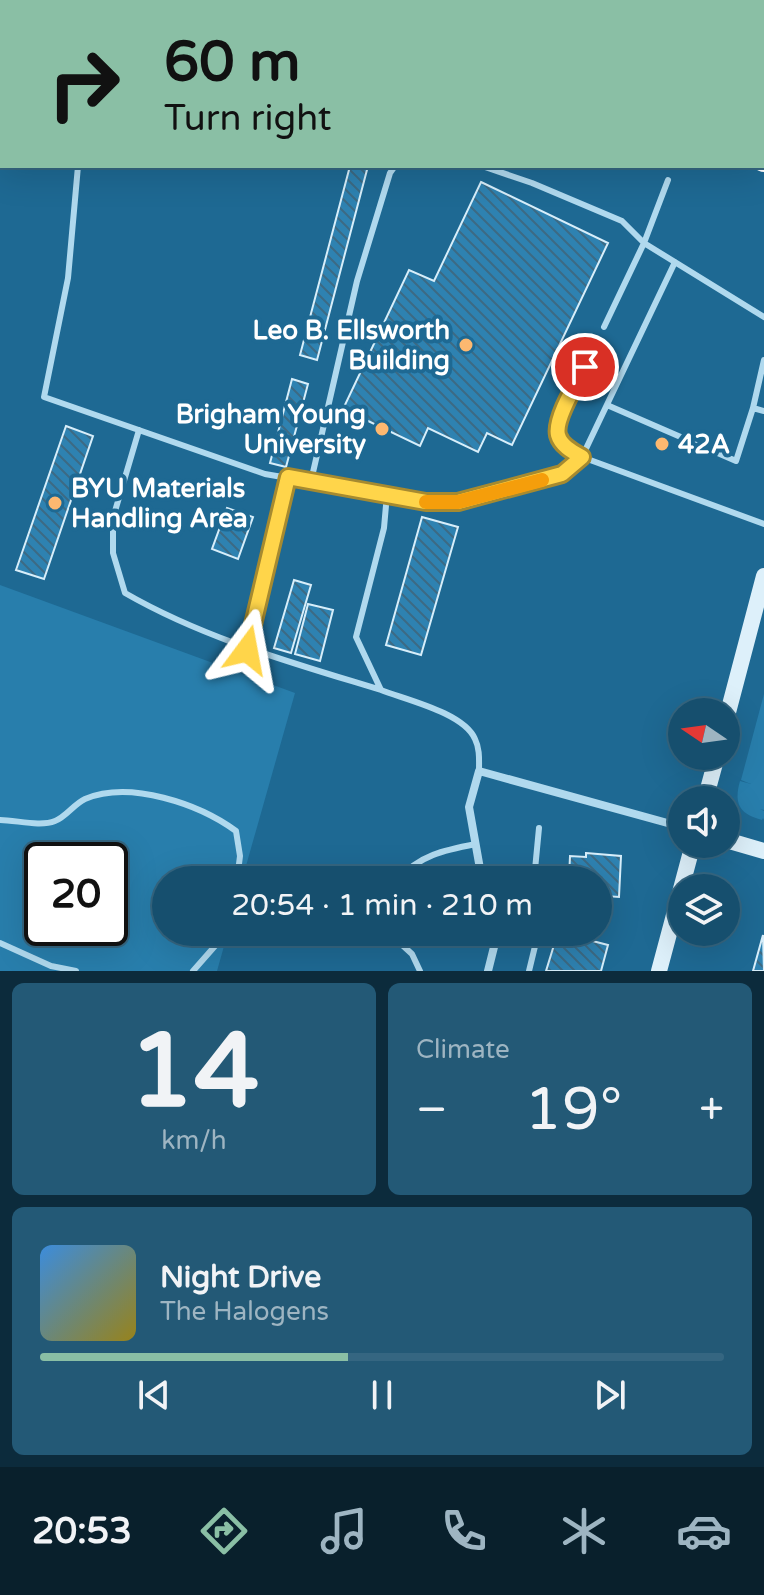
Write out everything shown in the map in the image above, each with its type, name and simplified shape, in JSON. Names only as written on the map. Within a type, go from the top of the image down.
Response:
[{"type":"main road","points":[[732,698],[764,576]]},
{"type":"main road","points":[[740,844],[764,851]]},
{"type":"main road","points":[[659,971],[689,858]]},
{"type":"street","points":[[480,866],[469,807],[479,771],[668,823]]},
{"type":"street","points":[[488,971],[494,946]]},
{"type":"lane","points":[[78,168],[68,278],[44,397],[265,474],[426,502],[458,502],[562,474],[582,457],[675,262]]},
{"type":"lane","points":[[311,481],[357,281],[394,168]]},
{"type":"lane","points":[[488,168],[622,221],[644,243],[764,317]]},
{"type":"lane","points":[[604,327],[644,243],[668,180]]},
{"type":"lane","points":[[607,405],[736,461],[764,360]]},
{"type":"lane","points":[[585,367],[558,421],[558,436],[568,449],[582,457],[764,524]]},
{"type":"lane","points":[[753,408],[764,411]]},
{"type":"lane","points":[[139,430],[113,518],[113,553],[125,593],[155,611],[247,650],[381,690],[460,720],[474,735],[479,750],[479,771]]},
{"type":"lane","points":[[247,650],[288,477]]},
{"type":"lane","points":[[381,690],[356,637],[384,528],[387,494]]},
{"type":"lane","points":[[0,820],[56,821],[83,800],[111,792],[165,798],[215,815],[236,831],[239,866]]},
{"type":"lane","points":[[535,866],[539,828]]},
{"type":"lane","points":[[413,866],[432,853],[476,844]]},
{"type":"lane","points":[[0,943],[51,966],[76,971]]},
{"type":"lane","points":[[193,971],[215,946]]},
{"type":"lane","points":[[403,946],[412,954],[420,971]]},
{"type":"lane","points":[[529,971],[535,946]]},
{"type":"shaded area","points":[[0,585],[295,693],[246,866],[152,866],[152,946],[224,946],[217,971],[0,971]]},
{"type":"shaded area","points":[[764,694],[764,810],[760,809],[764,811],[764,820],[748,814],[740,806],[740,781],[751,784],[741,780]]},
{"type":"building","points":[[349,168],[367,168],[317,360],[300,355]]},
{"type":"building","name":"Leo B. Ellsworth Building","points":[[481,182],[608,243],[512,445],[487,433],[478,452],[428,428],[420,446],[343,409],[409,270],[434,281]]},
{"type":"building","points":[[292,379],[308,384],[286,467],[270,463]]},
{"type":"building","name":"BYU Materials Handling Area","points":[[66,426],[93,436],[44,579],[16,570]]},
{"type":"building","points":[[227,508],[253,517],[238,559],[212,549]]},
{"type":"building","points":[[422,517],[458,527],[421,655],[386,645]]},
{"type":"building","points":[[294,580],[311,585],[291,653],[274,648]]},
{"type":"building","points":[[308,604],[333,610],[320,661],[295,654]]},
{"type":"building","points":[[586,853],[621,856],[619,897],[612,896],[612,866],[570,866],[570,856],[586,857]]},
{"type":"building","points":[[763,935],[764,971],[753,971]]},
{"type":"building","points":[[554,946],[608,946],[601,971],[546,971]]},
{"type":"slow traffic","points":[[426,502],[458,502],[542,480]]},
{"type":"place","name":"Leo B. Ellsworth Building","points":[[466,345]]},
{"type":"place","name":"Brigham Young University","points":[[382,429]]},
{"type":"place","name":"42A","points":[[662,444]]},
{"type":"place","name":"BYU Materials Handling Area","points":[[55,503]]},
{"type":"route","points":[[247,650],[288,477],[426,502],[458,502],[562,474],[582,457],[568,449],[558,436],[558,421],[585,367]]}]
